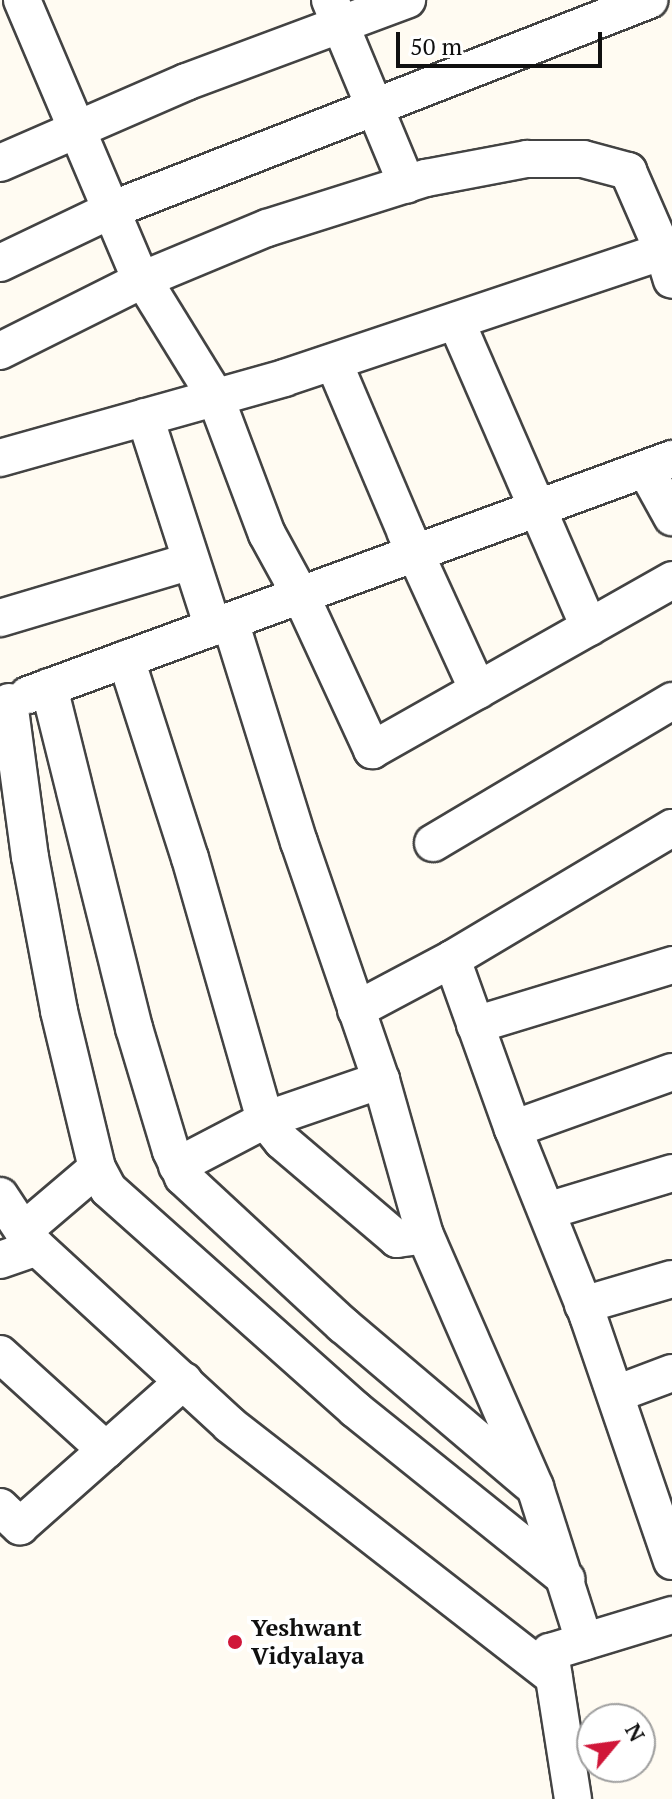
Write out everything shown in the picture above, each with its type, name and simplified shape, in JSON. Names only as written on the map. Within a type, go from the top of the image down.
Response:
[{"type":"street","points":[[4,151],[77,130],[335,12],[407,0]]},
{"type":"street","points":[[0,263],[111,210],[649,0]]},
{"type":"street","points":[[27,2],[77,130],[142,280],[215,396],[267,534],[301,596],[372,750],[672,580]]},
{"type":"street","points":[[335,12],[407,185]]},
{"type":"street","points":[[0,351],[142,280],[267,228],[407,185],[527,159],[583,159],[628,171],[667,266],[456,321],[334,363],[0,458]]},
{"type":"street","points":[[456,321],[589,627]]},
{"type":"street","points":[[334,363],[478,690]]},
{"type":"street","points":[[145,417],[191,561],[221,624],[381,1080],[425,1235],[535,1487],[584,1641]]},
{"type":"street","points":[[566,1579],[356,1410],[108,1189],[97,1168],[59,1011],[5,704],[659,464],[672,517]]},
{"type":"street","points":[[0,618],[191,561]]},
{"type":"street","points":[[126,659],[190,858],[265,1120],[282,1141],[397,1239],[425,1235]]},
{"type":"street","points":[[49,687],[134,1028],[183,1177],[343,1325],[535,1487]]},
{"type":"street","points":[[433,843],[672,701]]},
{"type":"street","points":[[356,1010],[452,959],[672,828]]},
{"type":"street","points":[[452,959],[513,1129],[616,1394],[661,1496],[672,1561]]},
{"type":"street","points":[[475,1025],[672,965]]},
{"type":"street","points":[[513,1129],[672,1072]]},
{"type":"street","points":[[177,1166],[265,1120],[381,1080]]},
{"type":"street","points":[[0,1260],[30,1239],[97,1168]]},
{"type":"street","points":[[547,1211],[672,1173]]},
{"type":"street","points":[[0,1196],[30,1239],[230,1425],[554,1677]]},
{"type":"street","points":[[583,1305],[672,1279]]},
{"type":"street","points":[[0,1354],[106,1450]]},
{"type":"street","points":[[616,1394],[672,1373]]},
{"type":"street","points":[[0,1507],[20,1526],[184,1381]]},
{"type":"street","points":[[573,1799],[550,1652],[672,1615]]},
{"type":"place","name":"Yeshwant Vidyalaya","points":[[235,1642]]}]
